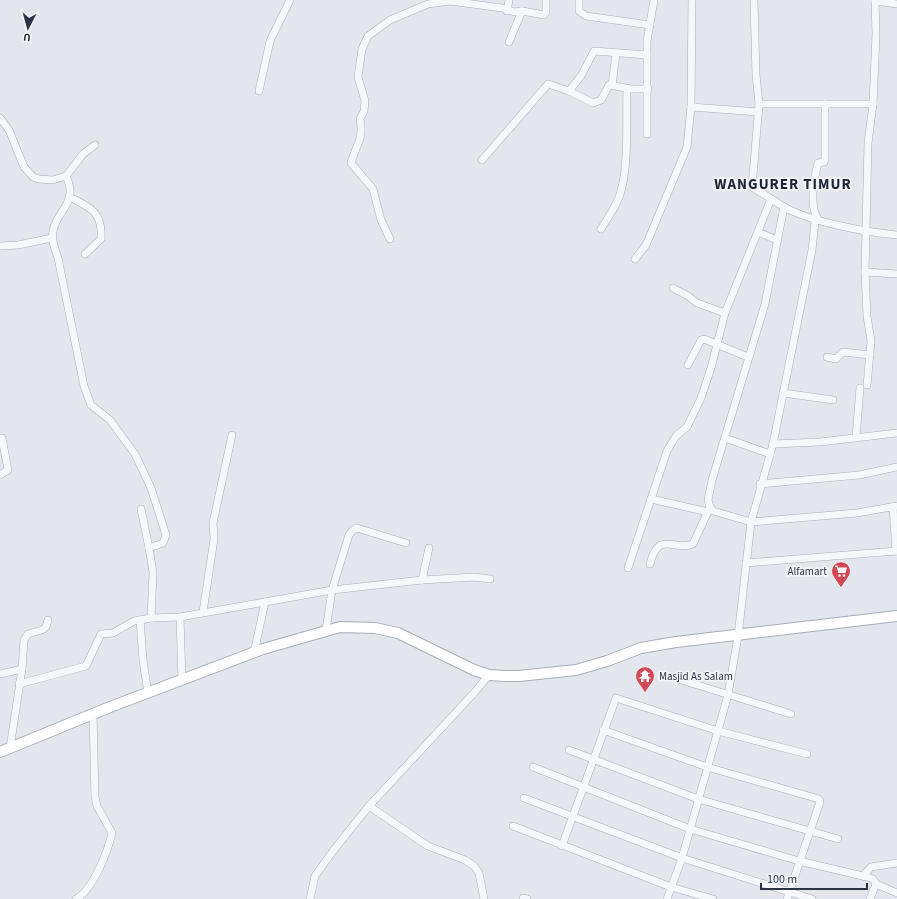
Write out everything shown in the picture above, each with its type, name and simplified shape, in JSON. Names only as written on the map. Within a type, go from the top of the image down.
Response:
[{"type":"street","points":[[259,92],[270,41],[290,0]]},
{"type":"street","points":[[507,11],[509,0]]},
{"type":"street","points":[[390,239],[381,220],[373,189],[351,162],[360,141],[360,119],[364,111],[365,101],[358,77],[362,49],[368,36],[390,20],[428,4],[450,1],[502,8],[507,11],[522,11],[544,15],[546,12],[546,0]]},
{"type":"street","points":[[579,0],[579,11],[586,16],[648,24]]},
{"type":"street","points":[[647,134],[647,55],[650,0]]},
{"type":"street","points":[[648,24],[654,0]]},
{"type":"street","points":[[635,258],[646,245],[687,147],[691,107],[692,0]]},
{"type":"street","points":[[754,0],[756,75],[759,108],[752,187],[784,207],[799,214],[866,232],[897,235]]},
{"type":"street","points":[[856,438],[871,341],[866,316],[865,272],[868,143],[873,104],[876,34],[875,0],[897,4]]},
{"type":"street","points":[[509,42],[522,11]]},
{"type":"street","points":[[569,90],[581,76],[594,52],[647,55]]},
{"type":"street","points":[[612,85],[616,54]]},
{"type":"street","points":[[482,160],[547,85],[553,85],[569,90],[595,103],[601,100],[608,86],[612,85],[627,89],[648,89]]},
{"type":"street","points":[[601,229],[614,207],[621,190],[627,89]]},
{"type":"street","points":[[691,107],[759,108],[825,104],[873,104]]},
{"type":"street","points":[[818,219],[815,214],[812,194],[818,163],[824,162],[825,160],[825,104]]},
{"type":"street","points":[[0,118],[9,130],[28,173],[39,179],[53,180],[66,176],[83,154],[95,145]]},
{"type":"street","points":[[66,176],[70,184],[69,198],[66,208],[54,226],[52,238],[58,258],[88,401],[93,408],[110,420],[135,454],[151,488],[166,535],[165,541],[158,546],[149,548]]},
{"type":"street","points":[[69,198],[90,207],[98,217],[101,239],[86,254]]},
{"type":"street","points":[[628,568],[668,448],[676,436],[687,426],[695,412],[711,368],[725,313],[771,199]]},
{"type":"street","points":[[650,564],[654,551],[661,546],[673,543],[693,544],[697,540],[709,510],[708,500],[712,480],[748,356],[765,304],[784,207]]},
{"type":"street","points":[[667,899],[682,858],[728,695],[738,636],[751,522],[760,484],[773,444],[812,250],[815,222],[818,219]]},
{"type":"street","points":[[758,232],[777,240]]},
{"type":"street","points":[[0,246],[18,245],[52,238]]},
{"type":"street","points":[[865,272],[897,274]]},
{"type":"street","points":[[673,288],[697,303],[725,313]]},
{"type":"street","points":[[688,365],[702,339],[707,339],[717,345],[748,356]]},
{"type":"street","points":[[827,357],[836,359],[844,352],[870,354]]},
{"type":"street","points":[[783,393],[833,400]]},
{"type":"street","points":[[773,444],[856,438],[897,433]]},
{"type":"street","points":[[202,612],[214,539],[213,522],[232,435]]},
{"type":"street","points":[[0,475],[8,470],[2,438]]},
{"type":"street","points":[[725,438],[770,454]]},
{"type":"street","points":[[760,484],[859,475],[897,467]]},
{"type":"street","points":[[651,499],[709,510],[721,515],[751,522],[853,513],[895,507],[897,551],[746,563]]},
{"type":"street","points":[[141,509],[153,572],[151,618]]},
{"type":"street","points":[[326,630],[332,590],[348,535],[352,530],[357,528],[406,543]]},
{"type":"street","points":[[422,580],[429,548]]},
{"type":"street","points":[[19,684],[86,666],[101,634],[113,633],[134,621],[151,618],[180,617],[332,590],[422,580],[474,577],[490,580]]},
{"type":"street","points":[[254,653],[265,602]]},
{"type":"street","points":[[5,750],[93,714],[254,653],[326,630],[359,626],[387,630],[407,637],[457,663],[489,675],[519,676],[576,670],[641,648],[676,642],[738,636],[897,616]]},
{"type":"street","points":[[180,617],[182,681]]},
{"type":"street","points":[[5,750],[22,669],[24,640],[28,634],[46,627],[48,620]]},
{"type":"street","points":[[140,620],[143,660],[148,693]]},
{"type":"street","points":[[0,674],[22,669]]},
{"type":"street","points":[[310,899],[312,881],[319,869],[369,806],[489,675]]},
{"type":"street","points":[[678,679],[791,714]]},
{"type":"street","points":[[562,846],[574,817],[614,700],[619,697],[718,731],[807,754]]},
{"type":"street","points":[[76,899],[81,896],[97,873],[110,843],[112,832],[97,806],[95,797],[93,714]]},
{"type":"street","points":[[603,730],[707,767],[819,799],[820,802],[809,830],[787,899]]},
{"type":"street","points":[[569,750],[698,799],[838,839]]},
{"type":"street","points":[[533,768],[690,829],[799,861],[873,879],[876,884],[897,892]]},
{"type":"street","points":[[524,798],[682,858],[812,899]]},
{"type":"street","points":[[369,806],[428,846],[465,860],[474,866],[479,873],[484,899]]},
{"type":"street","points":[[512,826],[672,888],[713,899]]},
{"type":"street","points":[[863,876],[871,866],[897,863]]},
{"type":"street","points":[[870,899],[876,884]]},
{"type":"place","name":"Alfamart","points":[[841,588]]},
{"type":"place","name":"Masjid As Salam","points":[[645,693]]},
{"type":"district","name":"WANGURER TIMUR","points":[[783,184]]}]
